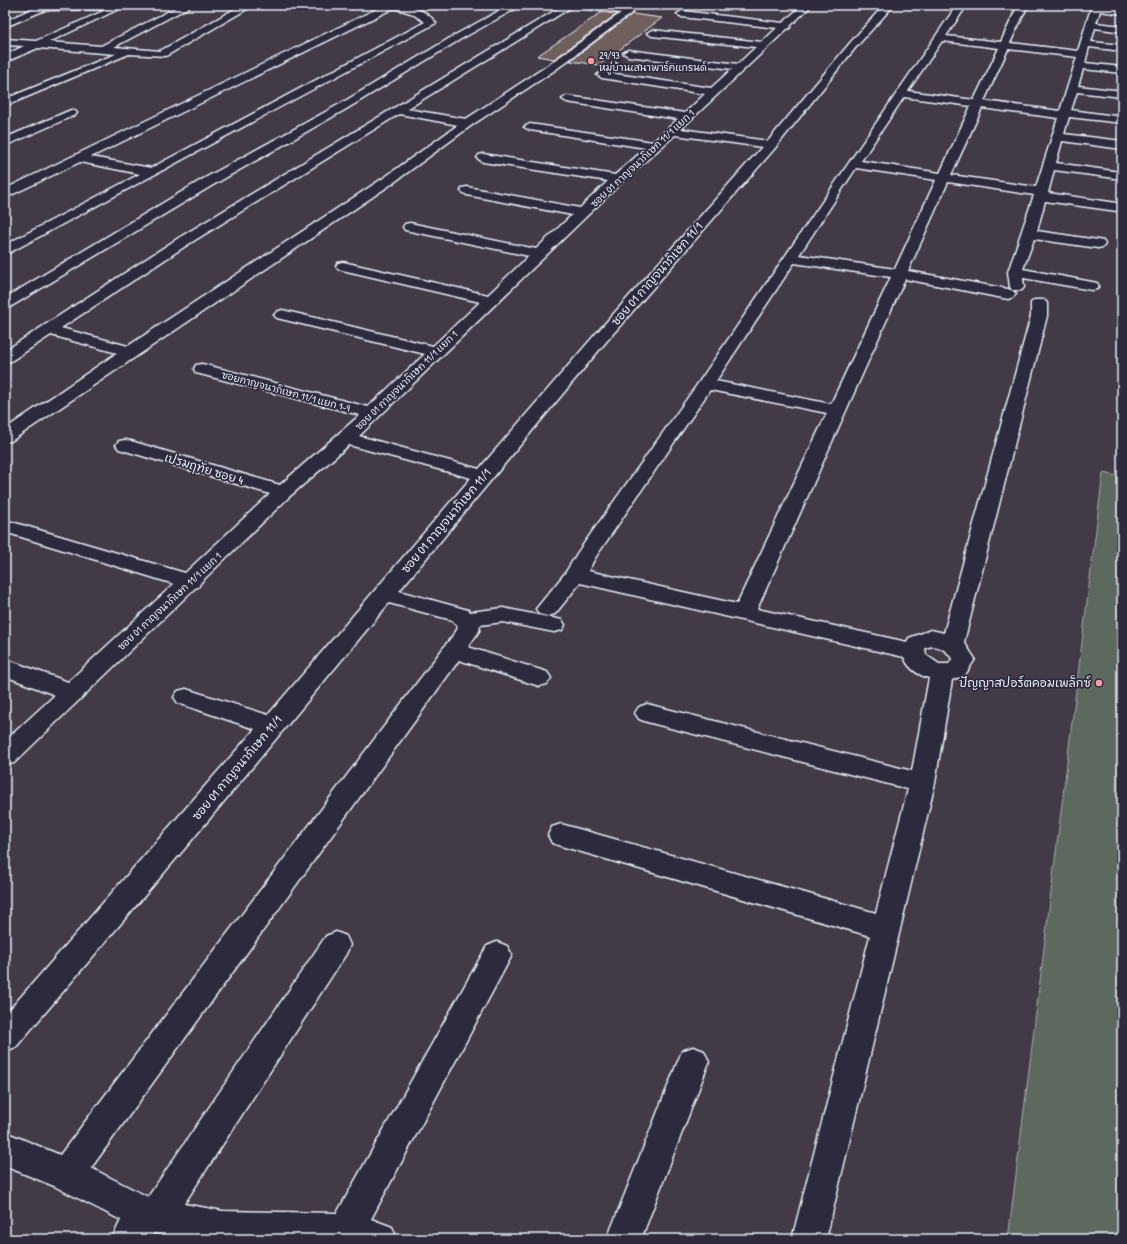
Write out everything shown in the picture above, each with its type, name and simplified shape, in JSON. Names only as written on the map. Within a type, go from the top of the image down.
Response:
[{"type":"street","points":[[5,60],[124,5]]},
{"type":"street","points":[[5,24],[44,6],[153,5]]},
{"type":"street","points":[[101,50],[188,5]]},
{"type":"street","points":[[5,42],[154,54],[166,52],[249,5]]},
{"type":"street","points":[[5,194],[393,5],[414,12],[426,18],[431,23],[5,251]]},
{"type":"street","points":[[5,304],[208,182],[344,106],[458,37],[517,5]]},
{"type":"street","points":[[5,358],[50,330],[182,242],[399,111],[570,5]]},
{"type":"street","points":[[5,437],[388,180],[468,123],[551,68],[628,12],[581,5]]},
{"type":"street","name":"ซอย 01 กาญจนาภิเษก 11/1 แยก 1","points":[[5,756],[71,692],[191,582],[283,492],[346,438],[490,300],[583,214],[618,178],[673,131],[713,92],[787,26],[808,5]]},
{"type":"street","name":"ซอย 01 กาญจนาภิเษก 11/1","points":[[5,1037],[600,340],[771,145],[853,45],[889,5]]},
{"type":"street","points":[[465,620],[503,616],[550,617],[585,557],[706,384],[792,258],[853,164],[903,94],[962,5]]},
{"type":"street","points":[[744,613],[1023,5]]},
{"type":"street","points":[[952,644],[1039,316],[1039,303],[1016,300],[1013,284],[1058,137],[1095,7],[1122,11]]},
{"type":"street","points":[[682,14],[787,26]]},
{"type":"street","points":[[1091,25],[1122,28]]},
{"type":"street","points":[[652,32],[765,45]]},
{"type":"street","points":[[940,38],[1082,54],[1122,48]]},
{"type":"street","points":[[5,103],[128,52]]},
{"type":"street","points":[[628,53],[740,67]]},
{"type":"street","points":[[1082,54],[1122,70]]},
{"type":"street","points":[[602,75],[713,92]]},
{"type":"street","points":[[1072,88],[1122,94]]},
{"type":"street","points":[[903,94],[1122,120]]},
{"type":"street","points":[[567,99],[687,117]]},
{"type":"street","points":[[399,111],[468,123]]},
{"type":"street","points":[[5,142],[71,113]]},
{"type":"street","points":[[530,127],[656,146]]},
{"type":"street","points":[[673,131],[771,145]]},
{"type":"street","points":[[1058,137],[1122,145]]},
{"type":"street","points":[[79,158],[152,172]]},
{"type":"street","points":[[178,158],[195,162]]},
{"type":"street","points":[[484,158],[618,178]]},
{"type":"street","points":[[853,164],[945,176],[1117,207]]},
{"type":"street","points":[[1049,166],[1120,176]]},
{"type":"street","points":[[467,191],[583,214]]},
{"type":"street","points":[[410,227],[539,254]]},
{"type":"street","points":[[1029,234],[1098,244]]},
{"type":"street","points":[[792,258],[900,274],[1013,284],[1092,286]]},
{"type":"street","points":[[343,266],[490,300]]},
{"type":"street","points":[[282,315],[436,352]]},
{"type":"street","points":[[50,330],[130,352]]},
{"type":"street","name":"ซอยกาญจนาภิเษก 11/1 แยก 1-9","points":[[202,369],[371,413]]},
{"type":"street","points":[[706,384],[837,410]]},
{"type":"street","points":[[346,438],[484,476]]},
{"type":"street","name":"เปรมฤทัย ซอย 4","points":[[125,445],[283,492]]},
{"type":"street","points":[[5,526],[191,582]]},
{"type":"street","points":[[575,576],[912,651]]},
{"type":"street","points":[[66,1174],[468,631],[469,625],[460,616],[384,594]]},
{"type":"street","points":[[931,638],[942,639],[961,651],[964,659],[962,666],[954,672],[942,673],[921,666],[914,659],[912,651],[915,645],[921,640],[931,638]]},
{"type":"street","points":[[453,650],[539,678]]},
{"type":"street","points":[[5,667],[71,692]]},
{"type":"street","points":[[809,1239],[922,783],[942,673]]},
{"type":"street","points":[[186,697],[272,726]]},
{"type":"street","points":[[648,713],[922,783]]},
{"type":"street","points":[[561,834],[885,928]]},
{"type":"street","points":[[144,1223],[336,945]]},
{"type":"street","points":[[346,1231],[497,955]]},
{"type":"street","points":[[624,1239],[693,1062]]},
{"type":"street","points":[[5,1149],[66,1174],[144,1223],[223,1228],[346,1231],[380,1239]]},
{"type":"green space","points":[[1103,473],[1122,477],[1122,1239],[1008,1239]]},
{"type":"building","points":[[602,12],[617,14],[554,59],[537,56]]},
{"type":"building","points":[[632,14],[662,18],[599,65],[570,61]]},
{"type":"place","name":"29/93 หมู่บ้านเสนาพาร์คแกรนด์","points":[[591,61]]},
{"type":"place","name":"ปัญญาสปอร์ตคอมเพล็กซ์","points":[[1099,683]]}]
